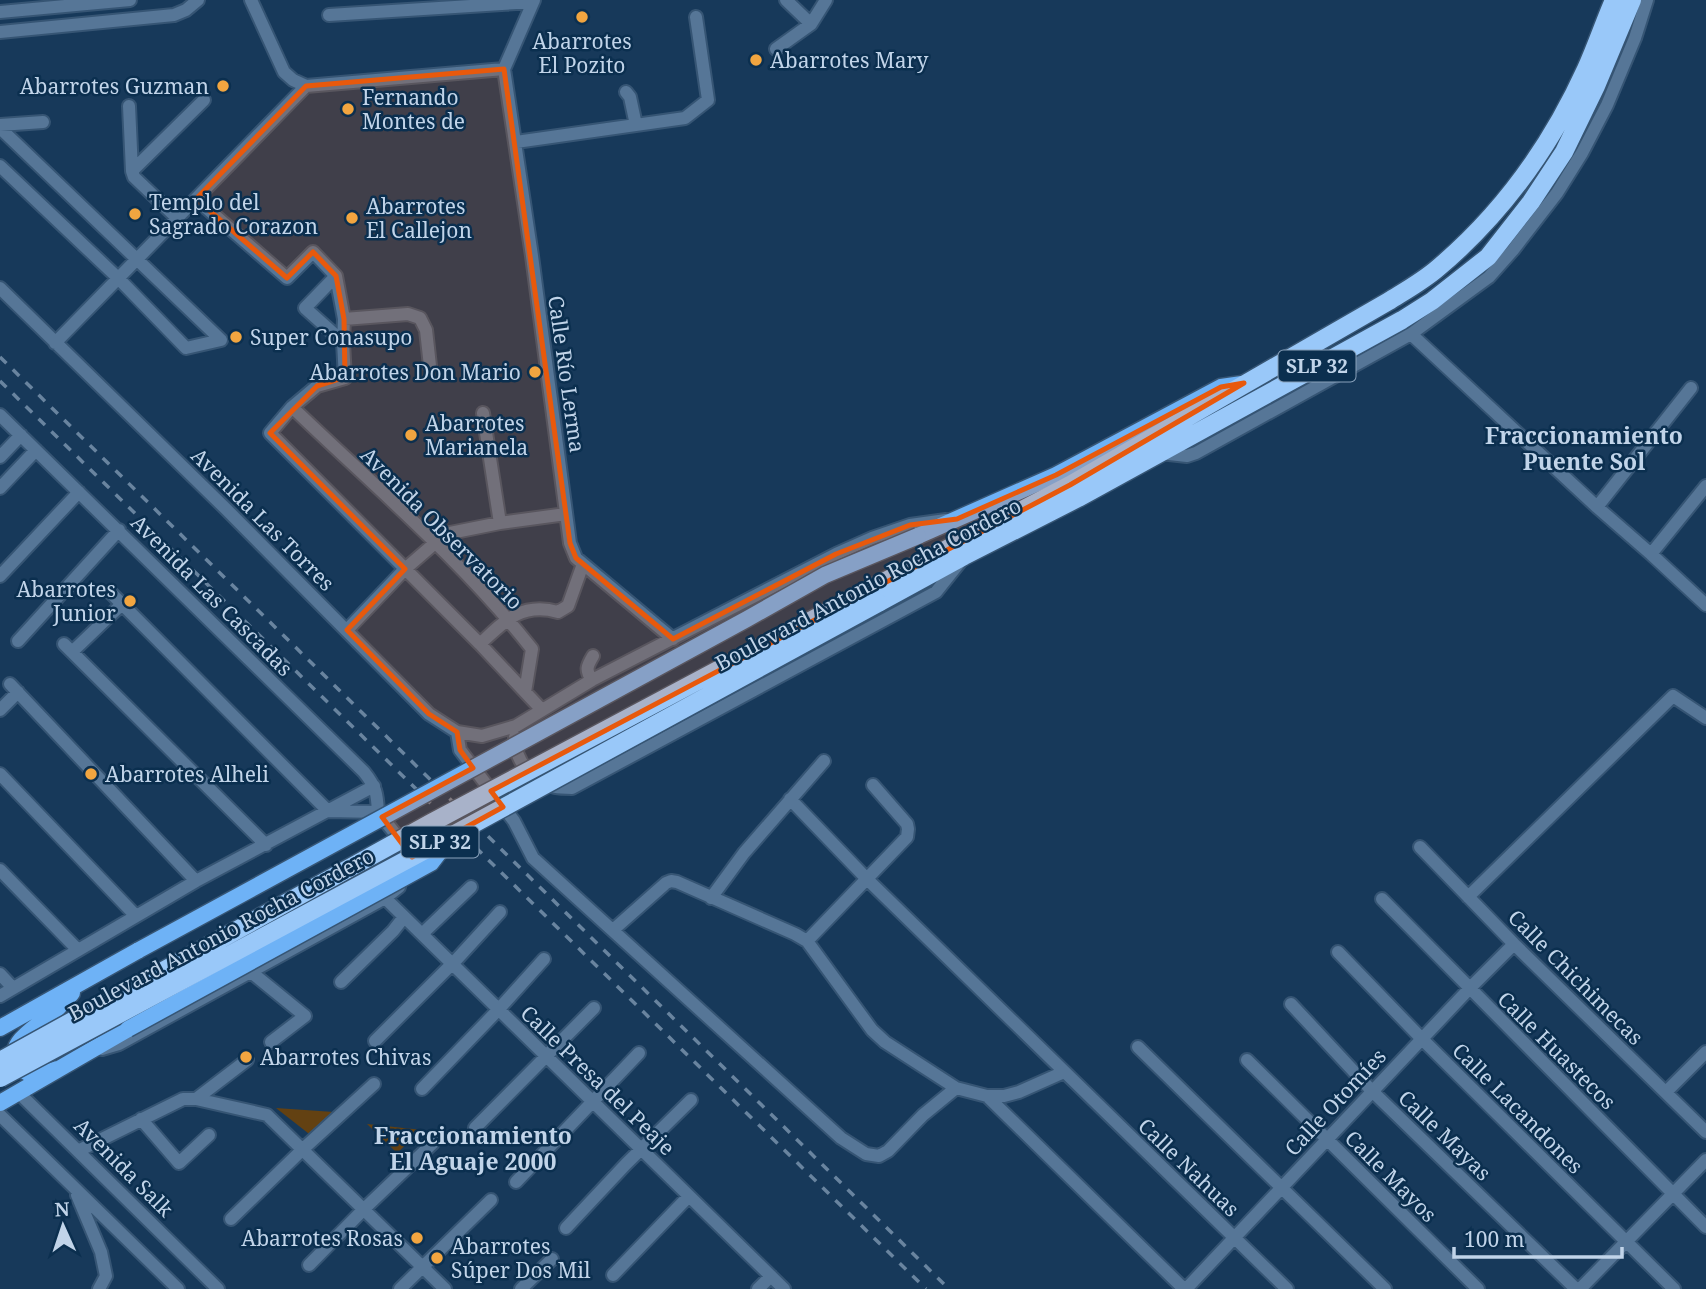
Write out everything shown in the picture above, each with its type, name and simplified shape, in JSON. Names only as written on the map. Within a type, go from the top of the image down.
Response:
[{"type":"highway","name":"Boulevard Antonio Rocha Cordero","points":[[0,1077],[453,835],[1070,485],[1389,301],[1436,270],[1503,204],[1533,164],[1586,70],[1614,0]]},
{"type":"highway","name":"Boulevard Antonio Rocha Cordero","points":[[0,1061],[431,823],[875,596],[964,556],[1077,498],[1432,301],[1488,257],[1531,202],[1564,152],[1596,86],[1632,0]]},
{"type":"main road","points":[[0,1028],[825,575],[1056,475],[1221,387],[1244,383]]},
{"type":"main road","points":[[79,1057],[431,863],[453,835]]},
{"type":"main road","points":[[57,1069],[30,1075],[18,1065],[16,1048],[24,1034],[51,1014],[83,981]]},
{"type":"main road","name":"Boulevard Antonio Rocha Cordero","points":[[0,1103],[79,1057]]},
{"type":"main road","name":"Avenida Salk","points":[[0,1077],[18,1092]]},
{"type":"street","points":[[1,12],[9,0]]},
{"type":"street","points":[[1,12],[130,0]]},
{"type":"street","points":[[0,32],[174,15],[186,10],[198,0]]},
{"type":"street","points":[[251,0],[284,72],[306,86],[504,69],[534,1],[329,15]]},
{"type":"street","points":[[786,0],[811,24]]},
{"type":"street","points":[[776,49],[811,24],[826,0]]},
{"type":"street","points":[[1160,453],[1187,456],[1196,453],[1411,334],[1489,277],[1557,193],[1582,153],[1607,106],[1647,0]]},
{"type":"street","points":[[75,25],[90,2]]},
{"type":"street","points":[[516,142],[685,118],[708,100],[696,17]]},
{"type":"street","name":"Calle Río Lerma","points":[[504,69],[570,543],[576,558],[673,639]]},
{"type":"street","points":[[55,343],[306,86]]},
{"type":"street","points":[[626,92],[630,97],[636,125]]},
{"type":"street","points":[[132,171],[204,100]]},
{"type":"street","points":[[129,106],[134,177],[177,218]]},
{"type":"street","points":[[0,127],[43,122]]},
{"type":"street","points":[[0,127],[221,340],[186,348],[118,278],[0,166]]},
{"type":"street","points":[[195,199],[287,278],[313,252],[335,276],[344,319],[345,378],[317,386],[292,407],[270,433],[481,644],[542,710]]},
{"type":"street","points":[[335,276],[305,307],[343,342]]},
{"type":"street","name":"Avenida Las Torres","points":[[0,288],[226,509],[429,714],[457,732]]},
{"type":"street","points":[[344,319],[408,314],[420,318],[426,330],[430,366]]},
{"type":"street","points":[[1411,334],[1597,507],[1706,603]]},
{"type":"street","points":[[1597,507],[1691,388]]},
{"type":"street","name":"Avenida Observatorio","points":[[292,407],[435,543],[507,618],[532,649],[525,692]]},
{"type":"street","points":[[483,413],[500,523]]},
{"type":"street","name":"Avenida Las Cascadas","points":[[0,415],[354,762],[374,786]]},
{"type":"street","points":[[0,457],[21,435]]},
{"type":"street","points":[[0,488],[36,450]]},
{"type":"street","points":[[1651,554],[1706,486]]},
{"type":"street","points":[[0,576],[79,492]]},
{"type":"street","points":[[347,630],[405,569],[450,533],[566,514]]},
{"type":"street","points":[[956,1088],[923,1115],[888,1151],[878,1156],[866,1154],[841,1138],[533,858],[514,821],[460,750],[457,732],[482,736],[516,726],[592,680],[824,560],[872,538],[910,525],[957,519]]},
{"type":"street","points":[[18,641],[119,530]]},
{"type":"street","points":[[516,726],[515,743],[519,758],[528,772],[548,785],[572,788],[936,592],[964,556]]},
{"type":"street","points":[[481,644],[507,618],[546,608],[558,612],[568,606],[583,564]]},
{"type":"street","points":[[0,996],[196,881],[265,845],[328,810],[374,786],[378,812],[328,810],[111,593]]},
{"type":"street","points":[[122,604],[68,648],[265,845]]},
{"type":"street","points":[[592,680],[587,667],[593,656]]},
{"type":"street","points":[[0,710],[14,688],[196,881]]},
{"type":"street","points":[[1468,897],[1673,696],[1706,718]]},
{"type":"street","points":[[711,898],[744,853],[824,761]]},
{"type":"street","points":[[0,774],[136,916]]},
{"type":"street","points":[[807,941],[907,838],[907,824],[873,785]]},
{"type":"street","name":"Calle Nahuas","points":[[790,799],[867,879],[1286,1289]]},
{"type":"street","name":"Boulevard Antonio Rocha Cordero","points":[[79,1057],[119,1044],[385,898],[407,881],[413,868],[411,855],[378,812]]},
{"type":"street","name":"Calle Chichimecas","points":[[1420,847],[1514,944],[1706,1132]]},
{"type":"street","points":[[0,870],[78,950]]},
{"type":"street","points":[[613,930],[666,883],[677,882],[795,933],[807,941],[872,1030],[885,1042],[956,1088],[987,1096],[1004,1096],[1064,1072]]},
{"type":"street","points":[[422,934],[471,887]]},
{"type":"street","name":"Calle Presa del Peaje","points":[[385,898],[784,1289]]},
{"type":"street","name":"Calle Huastecos","points":[[1382,899],[1706,1227]]},
{"type":"street","points":[[375,1041],[453,964],[500,912]]},
{"type":"street","points":[[341,982],[404,917]]},
{"type":"street","name":"Calle Otomíes","points":[[1185,1289],[1514,944]]},
{"type":"street","name":"Calle Lacandones","points":[[1338,952],[1674,1289]]},
{"type":"street","points":[[422,1089],[544,959]]},
{"type":"street","points":[[251,972],[305,1016],[271,1042]]},
{"type":"street","points":[[0,974],[13,988]]},
{"type":"street","name":"Calle Mayas","points":[[1292,1004],[1372,1091],[1578,1289]]},
{"type":"street","points":[[475,1129],[594,1008]]},
{"type":"street","points":[[1138,1047],[1385,1289]]},
{"type":"street","points":[[1666,1092],[1706,1052]]},
{"type":"street","points":[[516,1182],[639,1053]]},
{"type":"street","points":[[196,1098],[247,1060]]},
{"type":"street","name":"Calle Mayos","points":[[1247,1060],[1478,1289]]},
{"type":"street","points":[[231,1219],[374,1084]]},
{"type":"street","name":"Avenida Salk","points":[[18,1092],[218,1289]]},
{"type":"street","points":[[987,1096],[1185,1289]]},
{"type":"street","points":[[78,1151],[183,1099],[196,1098],[267,1115],[445,1289]]},
{"type":"street","points":[[566,1228],[691,1100]]},
{"type":"street","points":[[0,1115],[178,1289]]},
{"type":"street","points":[[141,1119],[179,1163],[209,1135]]},
{"type":"street","points":[[309,1265],[433,1143]]},
{"type":"street","points":[[1578,1289],[1706,1160]]},
{"type":"street","points":[[74,1189],[101,1252],[106,1276],[99,1289]]},
{"type":"street","points":[[613,1275],[689,1196]]},
{"type":"street","points":[[401,1289],[491,1200]]},
{"type":"street","points":[[521,1289],[552,1259]]},
{"type":"street","points":[[758,1289],[771,1276]]},
{"type":"highlighted area","points":[[504,69],[570,543],[576,558],[673,639],[836,554],[910,525],[957,519],[1056,475],[1221,387],[1244,383],[1070,485],[491,791],[503,807],[412,857],[382,817],[473,768],[460,750],[457,732],[429,714],[347,630],[405,569],[270,433],[317,386],[345,377],[344,319],[336,276],[313,252],[287,278],[196,199],[306,86]]},
{"type":"shaded area","points":[[276,1108],[334,1112],[313,1137]]},
{"type":"shaded area","points":[[367,1124],[422,1130],[397,1153]]},
{"type":"railway","points":[[0,357],[949,1289]]},
{"type":"railway","points":[[0,381],[926,1289]]},
{"type":"place","name":"Abarrotes El Pozito","points":[[582,17]]},
{"type":"place","name":"Abarrotes Mary","points":[[756,60]]},
{"type":"place","name":"Abarrotes Guzman","points":[[223,86]]},
{"type":"place","name":"Fernando Montes de","points":[[348,109]]},
{"type":"place","name":"Templo del Sagrado Corazon","points":[[135,214]]},
{"type":"place","name":"Abarrotes El Callejon","points":[[352,218]]},
{"type":"place","name":"Super Conasupo","points":[[236,337]]},
{"type":"place","name":"Abarrotes Don Mario","points":[[535,372]]},
{"type":"place","name":"Abarrotes Marianela","points":[[411,435]]},
{"type":"place","name":"Abarrotes Junior","points":[[130,601]]},
{"type":"place","name":"Abarrotes Alheli","points":[[91,774]]},
{"type":"place","name":"Abarrotes Chivas","points":[[246,1057]]},
{"type":"place","name":"Abarrotes Rosas","points":[[417,1238]]},
{"type":"place","name":"Abarrotes Súper Dos Mil","points":[[437,1258]]},
{"type":"district","name":"Fraccionamiento Puente Sol","points":[[1584,448]]},
{"type":"district","name":"Fraccionamiento El Aguaje 2000","points":[[473,1148]]}]
